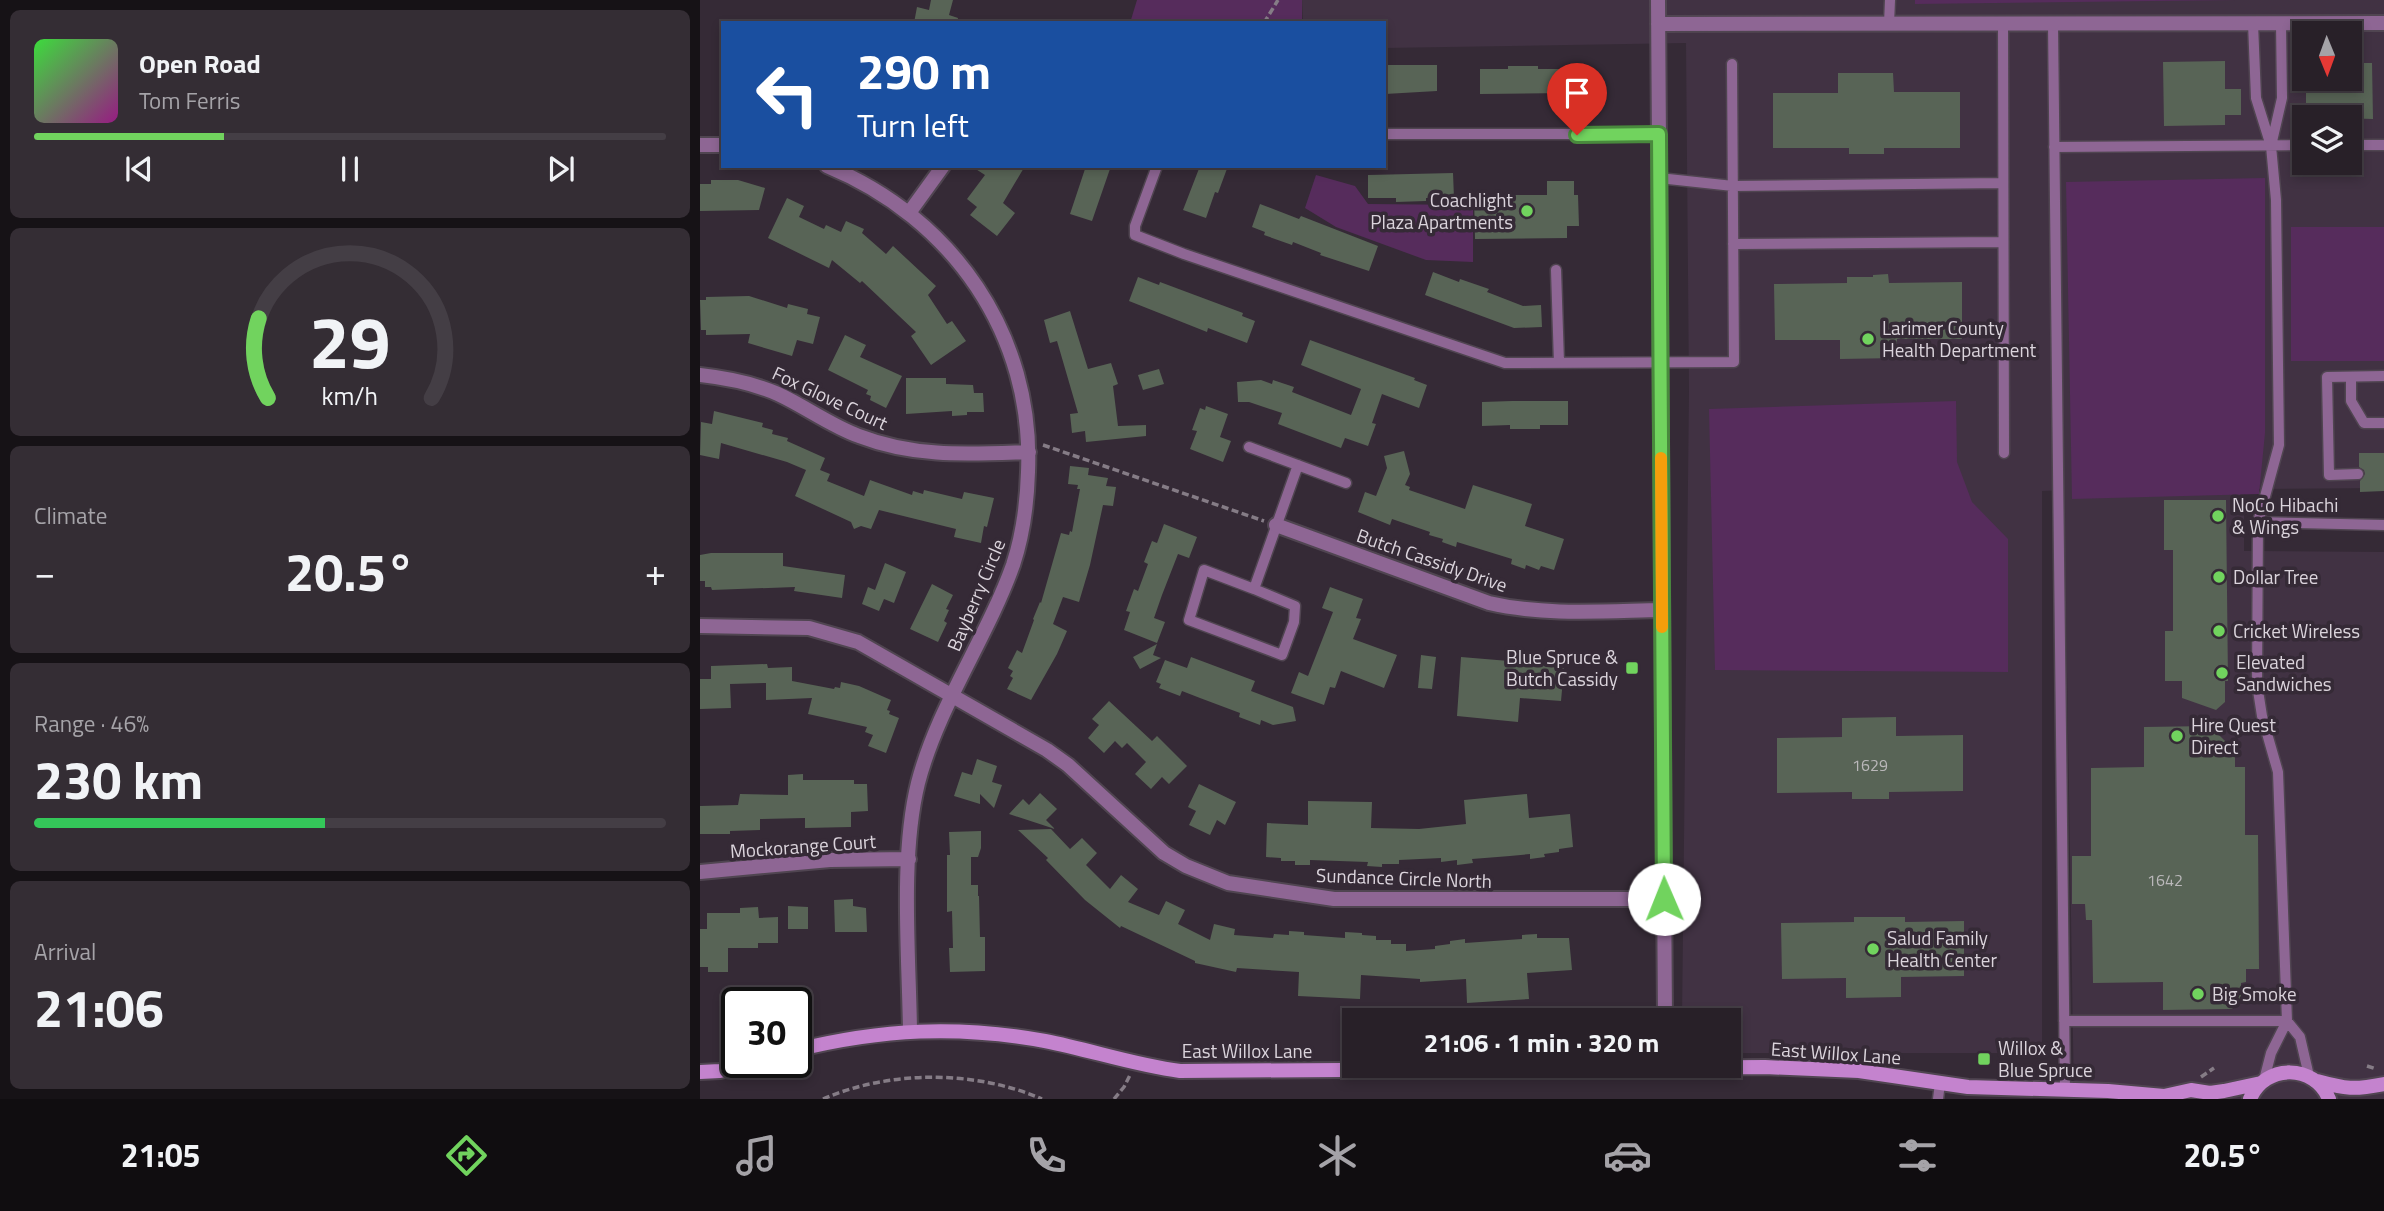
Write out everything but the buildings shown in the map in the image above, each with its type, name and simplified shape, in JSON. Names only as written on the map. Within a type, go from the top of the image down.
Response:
[{"type":"main road","name":"East Willox Lane","points":[[812,1047],[910,1031],[964,1031],[1047,1042],[1134,1064],[1180,1071],[1342,1070]]},
{"type":"main road","name":"East Willox Lane","points":[[1741,1067],[1859,1071],[1968,1087],[2108,1091],[2167,1097],[2191,1090],[2210,1093],[2224,1091],[2262,1082],[2283,1072],[2295,1072],[2313,1079]]},
{"type":"main road","points":[[700,1072],[721,1071]]},
{"type":"main road","points":[[2313,1079],[2345,1089],[2358,1090],[2384,1084]]},
{"type":"main road","points":[[2313,1079],[2329,1099]]},
{"type":"main road","points":[[2250,1099],[2262,1082]]},
{"type":"street","points":[[1658,0],[1665,1008]]},
{"type":"street","points":[[1658,24],[2384,23]]},
{"type":"street","points":[[700,145],[721,145]]},
{"type":"street","name":"Bayberry Circle","points":[[832,168],[895,201],[934,233],[977,285],[996,318],[1012,356],[1024,400],[1029,446],[1026,507],[1013,564],[952,695],[918,783],[911,819],[909,859],[910,1031]]},
{"type":"street","points":[[909,213],[942,168]]},
{"type":"street","name":"Fox Glove Court","points":[[700,375],[750,383],[778,394],[857,436],[899,449],[950,454],[1029,446]]},
{"type":"street","name":"Butch Cassidy Drive","points":[[1276,525],[1489,603],[1546,611],[1662,610]]},
{"type":"street","name":"Sundance Circle North","points":[[700,626],[784,626],[834,633],[858,642],[1047,750],[1068,765],[1164,853],[1186,866],[1228,883],[1334,899],[1664,899]]},
{"type":"street","name":"Mockorange Court","points":[[700,872],[830,860],[909,859]]},
{"type":"lane","points":[[1889,0],[1889,24]]},
{"type":"lane","points":[[2003,23],[2004,453]]},
{"type":"lane","points":[[2053,23],[2065,1090]]},
{"type":"lane","points":[[2253,23],[2256,98],[2271,145],[2276,200],[2279,445],[2258,522],[2257,684],[2262,716],[2278,772],[2287,1021],[2271,1053],[2262,1082]]},
{"type":"lane","points":[[2271,145],[2281,98],[2281,23]]},
{"type":"lane","points":[[1156,168],[1135,226],[1135,235],[1505,363],[1734,362],[1732,64]]},
{"type":"lane","points":[[1386,134],[1659,134]]},
{"type":"lane","points":[[2054,147],[2292,145]]},
{"type":"lane","points":[[2362,145],[2384,145]]},
{"type":"lane","points":[[1659,178],[1733,186],[2003,183]]},
{"type":"lane","points":[[1733,244],[2003,242]]},
{"type":"lane","points":[[1556,270],[1559,363]]},
{"type":"lane","points":[[2358,474],[2329,475],[2327,377],[2384,376]]},
{"type":"lane","points":[[2351,377],[2351,401],[2364,423],[2384,423]]},
{"type":"lane","points":[[1249,447],[1346,483]]},
{"type":"lane","points":[[1254,589],[1298,465]]},
{"type":"lane","points":[[2258,522],[2384,525]]},
{"type":"lane","points":[[1204,570],[1254,589],[1295,606],[1294,622],[1282,655],[1189,620],[1204,570]]},
{"type":"lane","points":[[2064,1021],[2287,1021]]},
{"type":"lane","points":[[2287,1021],[2300,1037],[2313,1079]]},
{"type":"lane","points":[[1938,1099],[1940,1083]]},
{"type":"path","points":[[1265,21],[1278,0]]},
{"type":"path","points":[[1029,446],[1276,525]]},
{"type":"path","points":[[1114,1099],[1124,1087],[1134,1064]]},
{"type":"path","points":[[823,1099],[844,1090],[874,1083],[915,1079],[973,1079],[1017,1088],[1042,1099]]},
{"type":"shaded area","points":[[1137,0],[1302,0],[1302,21],[1131,21]]},
{"type":"shaded area","points":[[1302,0],[2384,0],[2384,488],[2103,490],[2244,492],[2244,551],[2384,552],[2384,1099],[2074,1099],[2064,490],[2042,491],[2042,1053],[1741,1053],[1741,1008],[1682,1008],[1689,391],[1686,43],[1386,48],[1386,21],[1303,21]]},
{"type":"shaded area","points":[[1915,0],[2236,0],[1915,4]]},
{"type":"shaded area","points":[[1316,175],[1355,186],[1368,204],[1473,205],[1473,262],[1426,260],[1336,227],[1305,208]]},
{"type":"shaded area","points":[[2265,178],[2265,433],[2259,494],[2072,499],[2066,182]]},
{"type":"shaded area","points":[[2291,227],[2384,227],[2384,361],[2291,361]]},
{"type":"shaded area","points":[[1956,401],[1957,462],[1972,502],[2008,539],[2008,672],[1715,670],[1709,409]]},
{"type":"slow traffic","points":[[1661,458],[1662,627]]},
{"type":"place","name":"Coachlight Plaza Apartments","points":[[1527,211]]},
{"type":"place","name":"Larimer County Health Department","points":[[1868,339]]},
{"type":"place","name":"NoCo Hibachi & Wings","points":[[2218,516]]},
{"type":"place","name":"Dollar Tree","points":[[2219,577]]},
{"type":"place","name":"Cricket Wireless","points":[[2219,631]]},
{"type":"place","name":"Blue Spruce & Butch Cassidy","points":[[1632,668]]},
{"type":"place","name":"Elevated Sandwiches","points":[[2222,673]]},
{"type":"place","name":"Hire Quest Direct","points":[[2177,736]]},
{"type":"place","name":"Salud Family Health Center","points":[[1873,949]]},
{"type":"place","name":"Big Smoke","points":[[2198,994]]},
{"type":"place","name":"Willox & Blue Spruce","points":[[1984,1059]]},
{"type":"route","points":[[1577,135],[1659,134],[1664,899]]}]
